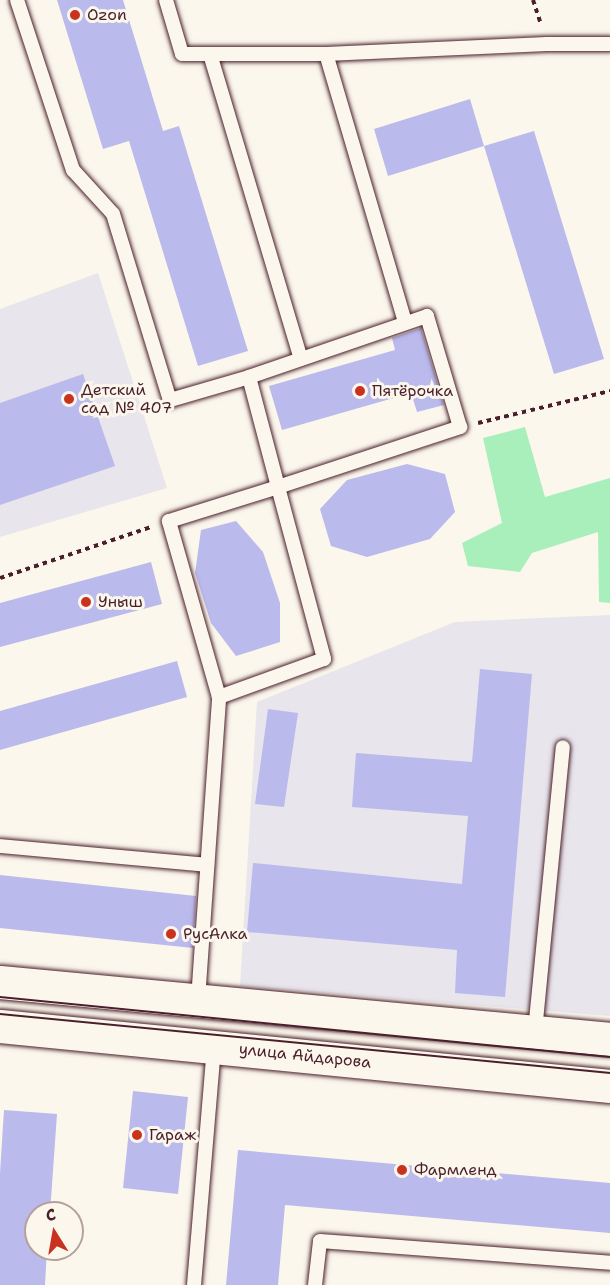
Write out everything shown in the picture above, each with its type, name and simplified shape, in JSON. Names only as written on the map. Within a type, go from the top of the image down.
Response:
[{"type":"main road","points":[[0,982],[610,1039]]},
{"type":"main road","name":"улица Айдарова","points":[[0,1026],[610,1086]]},
{"type":"lane","points":[[17,0],[73,170],[113,214],[170,400],[249,377],[427,316],[460,427],[169,521],[219,697],[198,1000]]},
{"type":"lane","points":[[165,0],[183,54],[326,54],[547,44],[610,44]]},
{"type":"lane","points":[[210,54],[301,359]]},
{"type":"lane","points":[[326,54],[405,322]]},
{"type":"lane","points":[[219,697],[324,659],[249,377]]},
{"type":"lane","points":[[535,1031],[563,747]]},
{"type":"lane","points":[[0,846],[207,866]]},
{"type":"lane","points":[[194,1285],[214,1047]]},
{"type":"lane","points":[[315,1285],[320,1241],[610,1263]]},
{"type":"path","points":[[460,427],[610,391]]},
{"type":"path","points":[[0,578],[169,521]]},
{"type":"shaded area","name":"Детский сад № 407","points":[[98,273],[167,488],[0,537],[0,309]]},
{"type":"shaded area","points":[[610,615],[610,1016],[240,986],[257,702],[455,622]]},
{"type":"green space","points":[[525,427],[545,497],[610,478],[610,603],[599,602],[598,532],[532,553],[520,572],[468,566],[462,543],[502,523],[483,438]]},
{"type":"building","points":[[57,0],[123,0],[163,131],[179,126],[248,351],[198,366],[129,141],[103,149]]},
{"type":"building","points":[[470,99],[484,146],[388,176],[374,129]]},
{"type":"building","points":[[534,131],[604,359],[554,374],[484,146]]},
{"type":"building","points":[[421,328],[444,405],[417,412],[411,393],[282,430],[269,386],[395,350],[392,338]]},
{"type":"building","points":[[83,374],[115,466],[0,505],[0,403]]},
{"type":"building","points":[[407,464],[445,474],[455,512],[430,539],[367,557],[331,546],[320,509],[347,480]]},
{"type":"building","points":[[236,521],[263,552],[280,603],[280,642],[236,656],[211,623],[195,573],[201,530]]},
{"type":"building","name":"Уныш","points":[[151,562],[162,604],[0,647],[0,603]]},
{"type":"building","points":[[177,661],[187,697],[0,750],[0,711]]},
{"type":"building","points":[[480,669],[532,674],[505,997],[455,993],[457,950],[247,932],[253,863],[462,884],[468,816],[352,807],[356,753],[472,762]]},
{"type":"building","points":[[268,709],[298,713],[284,807],[255,804]]},
{"type":"building","points":[[0,875],[196,896],[193,948],[0,928]]},
{"type":"building","points":[[133,1091],[188,1097],[178,1194],[123,1188]]},
{"type":"building","points":[[4,1110],[57,1114],[51,1201],[24,1201],[24,1261],[46,1261],[45,1285],[0,1285],[0,1173]]},
{"type":"building","points":[[238,1150],[610,1183],[610,1233],[285,1205],[278,1285],[226,1285]]},
{"type":"tram line","points":[[0,997],[610,1057]]},
{"type":"tram line","points":[[0,1014],[610,1073]]},
{"type":"place","name":"Ozon","points":[[75,15]]},
{"type":"place","name":"Пятёрочка","points":[[360,391]]},
{"type":"place","name":"Детский сад № 407","points":[[69,399]]},
{"type":"place","name":"Уныш","points":[[86,602]]},
{"type":"place","name":"РусАлка","points":[[171,934]]},
{"type":"place","name":"Гараж","points":[[137,1135]]},
{"type":"place","name":"Фармленд","points":[[402,1170]]}]
